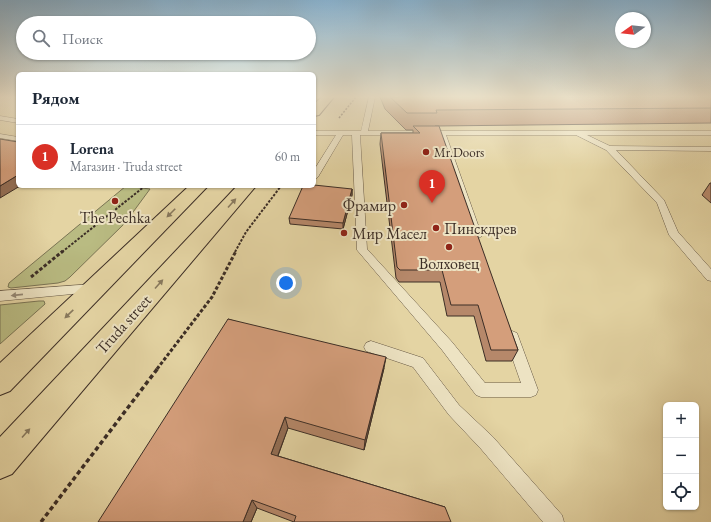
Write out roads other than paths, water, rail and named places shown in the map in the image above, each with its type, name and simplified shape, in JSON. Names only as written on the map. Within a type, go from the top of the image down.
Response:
[{"type":"main road","points":[[0,382],[197,188]]},
{"type":"main road","name":"Truda street","points":[[0,462],[245,188]]},
{"type":"lane","points":[[364,121],[360,133],[362,250],[447,346],[481,390],[531,390],[508,324]]},
{"type":"lane","points":[[574,132],[609,148],[661,202],[673,233],[711,277]]},
{"type":"lane","points":[[316,133],[711,133]]},
{"type":"lane","points":[[316,174],[340,133]]},
{"type":"lane","points":[[442,133],[482,249]]},
{"type":"lane","points":[[0,136],[16,139]]},
{"type":"lane","points":[[609,148],[711,149]]},
{"type":"lane","points":[[3,296],[97,287]]},
{"type":"lane","points":[[371,347],[418,362],[454,410],[487,443],[555,522]]},
{"type":"place","name":"Mr.Doors","points":[[426,152]]},
{"type":"place","name":"The Pechka","points":[[115,201]]},
{"type":"place","name":"Lorena","points":[[432,203]]},
{"type":"place","name":"Фрамир","points":[[404,205]]},
{"type":"place","name":"Пинскдрев","points":[[436,228]]},
{"type":"place","name":"Мир Масел","points":[[344,233]]},
{"type":"place","name":"Волховец","points":[[449,247]]}]
